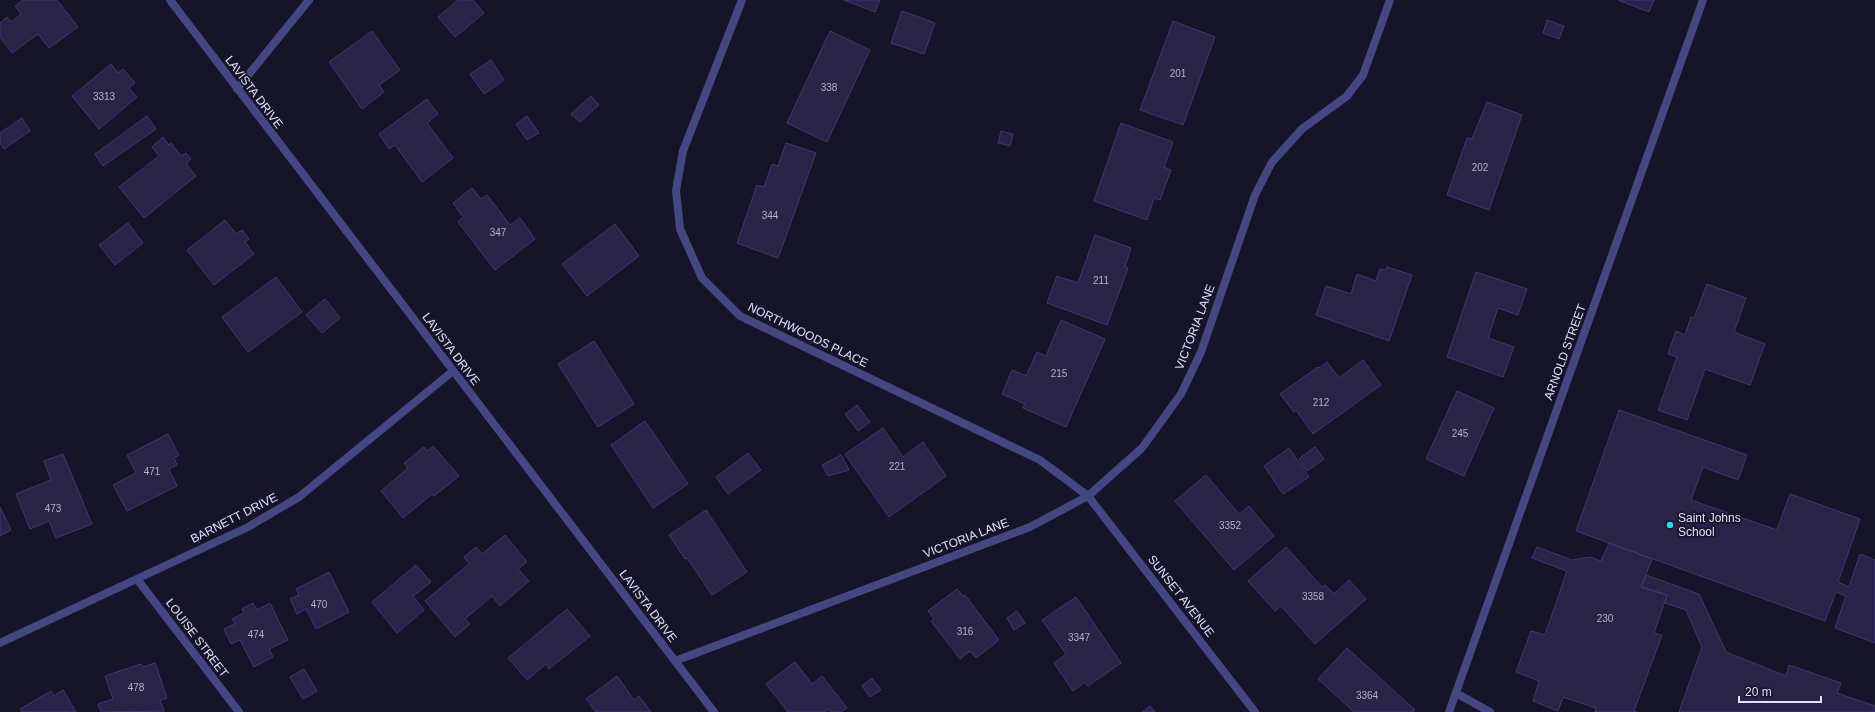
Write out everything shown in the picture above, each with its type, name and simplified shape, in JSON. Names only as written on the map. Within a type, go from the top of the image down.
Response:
[{"type":"street","name":"LAVISTA DRIVE","points":[[170,0],[714,712]]},
{"type":"street","points":[[237,89],[309,0]]},
{"type":"street","name":"NORTHWOODS PLACE","points":[[742,0],[683,151],[676,190],[680,229],[702,278],[740,316],[1040,460],[1088,496]]},
{"type":"street","name":"VICTORIA LANE","points":[[674,661],[1030,526],[1088,496],[1142,448],[1181,394],[1201,352],[1254,195],[1272,162],[1302,129],[1347,96],[1363,75],[1390,0]]},
{"type":"street","name":"ARNOLD STREET","points":[[1449,712],[1703,0]]},
{"type":"street","name":"BARNETT DRIVE","points":[[0,643],[248,526],[299,497],[453,371]]},
{"type":"street","name":"SUNSET AVENUE","points":[[1088,496],[1255,712]]},
{"type":"street","name":"LOUISE STREET","points":[[137,579],[239,712]]},
{"type":"street","points":[[1456,693],[1490,712]]},
{"type":"building","points":[[23,0],[57,0],[78,27],[49,48],[38,34],[12,53],[0,37],[0,23],[7,17],[11,22],[21,14],[15,6]]},
{"type":"building","points":[[458,0],[473,0],[484,13],[455,37],[438,17]]},
{"type":"building","points":[[844,0],[880,0],[875,12]]},
{"type":"building","points":[[1618,0],[1654,0],[1649,12]]},
{"type":"building","points":[[902,11],[935,23],[924,54],[891,43]]},
{"type":"building","points":[[1547,20],[1564,26],[1559,39],[1543,33]]},
{"type":"building","points":[[1173,21],[1215,37],[1183,125],[1140,110]]},
{"type":"building","points":[[372,31],[400,70],[379,85],[384,92],[362,109],[329,62]]},
{"type":"building","points":[[830,31],[870,50],[827,142],[787,123]]},
{"type":"building","points":[[491,60],[504,80],[484,94],[470,74]]},
{"type":"building","points":[[111,64],[118,73],[123,69],[135,83],[129,88],[137,97],[99,129],[72,96]]},
{"type":"building","points":[[591,96],[599,105],[580,122],[571,114]]},
{"type":"building","points":[[427,99],[438,114],[427,123],[453,158],[422,182],[395,145],[389,149],[379,134]]},
{"type":"building","points":[[1487,102],[1522,115],[1489,210],[1447,195],[1467,138],[1472,139]]},
{"type":"building","points":[[147,116],[156,129],[103,166],[95,154]]},
{"type":"building","points":[[527,116],[539,133],[527,140],[516,124]]},
{"type":"building","points":[[22,118],[30,131],[4,149],[0,143],[0,133]]},
{"type":"building","points":[[1121,123],[1173,142],[1164,167],[1171,170],[1160,200],[1154,198],[1147,220],[1094,201]]},
{"type":"building","points":[[1001,131],[1013,134],[1010,146],[998,143]]},
{"type":"building","points":[[163,137],[169,145],[171,143],[181,156],[186,153],[191,159],[186,164],[196,176],[144,218],[119,187],[159,156],[152,147]]},
{"type":"building","points":[[786,143],[816,153],[778,258],[737,243],[757,185],[764,187],[772,164],[778,166]]},
{"type":"building","points":[[472,188],[481,199],[487,195],[510,225],[520,218],[535,239],[495,270],[458,222],[463,217],[453,203]]},
{"type":"building","points":[[225,220],[236,234],[242,230],[249,239],[245,242],[254,254],[214,285],[187,250]]},
{"type":"building","points":[[128,223],[143,243],[115,265],[99,245]]},
{"type":"building","points":[[615,224],[639,256],[587,296],[562,264]]},
{"type":"building","points":[[1095,235],[1131,248],[1125,267],[1128,268],[1107,325],[1047,303],[1057,276],[1078,283]]},
{"type":"building","points":[[1387,267],[1412,275],[1389,341],[1316,315],[1326,286],[1351,294],[1357,274],[1376,281],[1380,269],[1386,270]]},
{"type":"building","points":[[1476,272],[1527,289],[1518,315],[1498,308],[1488,338],[1514,347],[1503,377],[1447,357]]},
{"type":"building","points":[[276,277],[302,312],[248,352],[222,317]]},
{"type":"building","points":[[1707,284],[1746,298],[1734,332],[1765,344],[1750,385],[1705,369],[1687,420],[1658,410],[1677,357],[1668,354],[1676,331],[1685,335],[1691,317],[1694,318]]},
{"type":"building","points":[[325,299],[340,318],[322,333],[306,315]]},
{"type":"building","points":[[1061,320],[1105,339],[1066,427],[1023,408],[1025,404],[1002,394],[1012,370],[1026,376],[1037,352],[1046,356]]},
{"type":"building","points":[[594,341],[634,404],[598,427],[558,364]]},
{"type":"building","points":[[1363,360],[1381,385],[1313,434],[1296,410],[1294,412],[1280,394],[1327,362],[1339,378]]},
{"type":"building","points":[[1457,391],[1494,408],[1464,476],[1426,459]]},
{"type":"building","points":[[857,405],[870,422],[858,431],[845,414]]},
{"type":"building","name":"Saint Johns School","points":[[1619,410],[1747,455],[1738,480],[1703,467],[1691,500],[1777,530],[1790,494],[1860,519],[1838,582],[1849,587],[1860,554],[1875,560],[1875,643],[1835,628],[1846,596],[1836,592],[1825,621],[1576,531]]},
{"type":"building","points":[[645,421],[688,484],[653,508],[611,445]]},
{"type":"building","points":[[883,428],[903,457],[923,442],[946,476],[889,517],[845,454]]},
{"type":"building","points":[[168,434],[179,455],[174,458],[177,465],[169,469],[177,486],[127,511],[113,485],[136,473],[127,455]]},
{"type":"building","points":[[433,446],[459,476],[434,496],[432,494],[403,518],[381,491],[408,468],[404,463],[424,447],[427,451]]},
{"type":"building","points":[[1315,447],[1324,459],[1307,471],[1299,459]]},
{"type":"building","points":[[1289,448],[1309,477],[1283,494],[1264,466]]},
{"type":"building","points":[[748,453],[761,470],[728,494],[716,477]]},
{"type":"building","points":[[63,454],[92,524],[56,538],[49,521],[30,529],[16,494],[51,480],[44,461]]},
{"type":"building","points":[[841,455],[849,470],[828,476],[822,465]]},
{"type":"building","points":[[1206,475],[1239,514],[1249,506],[1274,536],[1234,570],[1175,501]]},
{"type":"building","points":[[0,507],[11,530],[0,536]]},
{"type":"building","points":[[706,510],[747,572],[712,595],[687,558],[685,559],[669,535]]},
{"type":"building","points":[[505,535],[527,562],[518,569],[529,581],[500,606],[492,596],[465,619],[470,624],[455,637],[425,601],[469,564],[464,557],[476,547],[482,554]]},
{"type":"building","points":[[1609,543],[1652,559],[1641,587],[1667,595],[1654,633],[1662,635],[1634,711],[1637,712],[1595,712],[1596,708],[1563,697],[1558,711],[1533,701],[1539,681],[1516,672],[1531,631],[1545,635],[1567,571],[1532,558],[1537,547],[1572,560],[1590,557],[1601,561]]},
{"type":"building","points":[[1286,547],[1322,587],[1325,585],[1334,594],[1349,580],[1366,599],[1315,644],[1281,606],[1275,611],[1248,581]]},
{"type":"building","points":[[416,565],[431,582],[413,596],[424,610],[397,633],[372,602]]},
{"type":"building","points":[[329,572],[349,612],[316,629],[306,609],[297,614],[290,599],[299,595],[296,589]]},
{"type":"building","points":[[1646,575],[1699,594],[1726,652],[1786,676],[1789,665],[1841,683],[1837,693],[1875,706],[1875,712],[1679,712],[1702,647],[1686,610],[1665,603],[1667,595],[1641,587]]},
{"type":"building","points":[[957,589],[963,596],[965,595],[999,640],[976,658],[970,651],[960,659],[931,621],[934,619],[928,611]]},
{"type":"building","points":[[1076,597],[1121,663],[1088,686],[1085,682],[1073,691],[1054,663],[1066,654],[1042,620]]},
{"type":"building","points":[[253,603],[257,610],[270,603],[288,640],[269,649],[273,657],[254,667],[240,640],[231,644],[224,629],[235,624],[232,619],[244,613],[242,609]]},
{"type":"building","points":[[567,609],[590,636],[549,669],[546,664],[527,680],[508,658]]},
{"type":"building","points":[[1017,611],[1025,623],[1014,630],[1007,618]]},
{"type":"building","points":[[1347,648],[1415,710],[1413,712],[1354,712],[1318,679]]},
{"type":"building","points":[[795,662],[812,684],[822,676],[847,708],[841,712],[831,712],[829,709],[825,712],[788,712],[766,684]]},
{"type":"building","points":[[155,663],[167,698],[160,700],[164,711],[101,712],[98,704],[113,699],[105,676],[141,664],[143,667]]},
{"type":"building","points":[[304,669],[317,691],[303,699],[290,677]]},
{"type":"building","points":[[617,676],[634,700],[639,696],[651,712],[596,712],[586,699]]},
{"type":"building","points":[[872,678],[881,690],[870,697],[862,686]]},
{"type":"building","points":[[63,690],[76,712],[22,712],[20,709],[51,691],[54,696]]},
{"type":"building","points":[[1150,706],[1155,712],[1142,712]]},
{"type":"place","name":"Saint Johns School","points":[[1670,525]]}]
